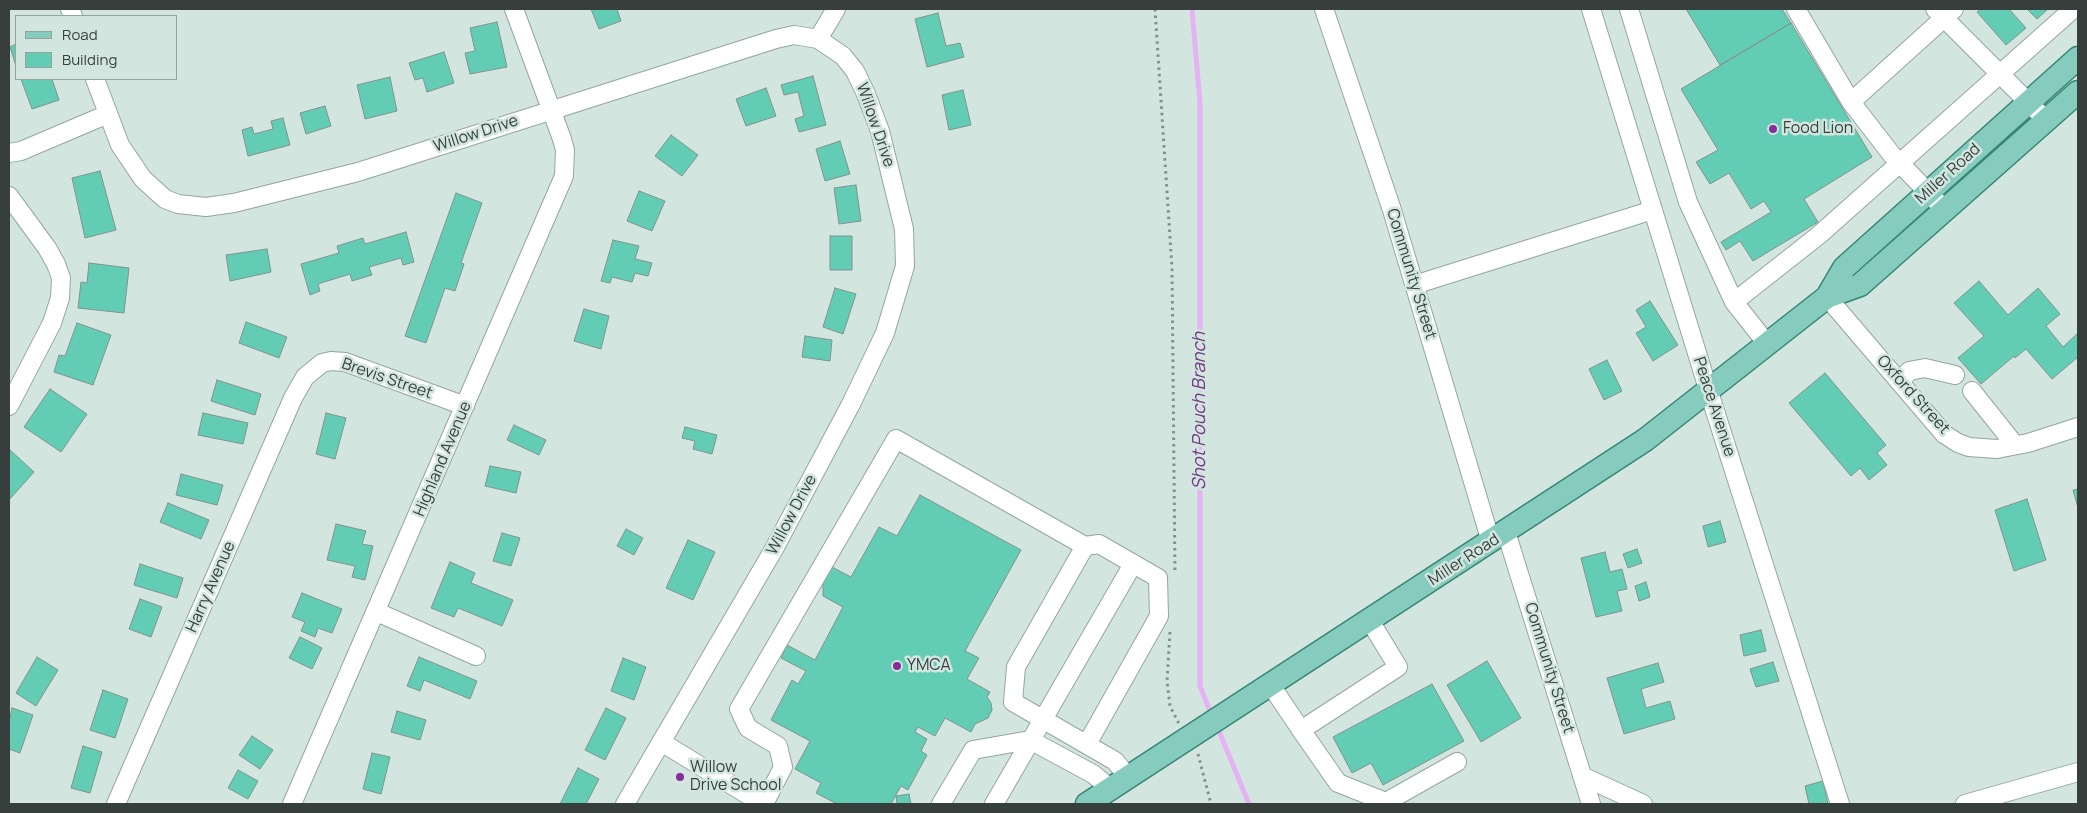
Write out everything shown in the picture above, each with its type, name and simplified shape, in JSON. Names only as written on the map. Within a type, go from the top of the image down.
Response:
[{"type":"main road","name":"Miller Road","points":[[1827,297],[1844,268],[2078,58]]},
{"type":"main road","name":"Miller Road","points":[[1087,804],[1188,735],[1370,621],[1645,440],[1709,392],[1827,297],[1860,285],[2078,92]]},
{"type":"street","name":"Highland Avenue","points":[[292,804],[377,612],[564,176],[565,150],[514,9]]},
{"type":"street","points":[[818,39],[836,9]]},
{"type":"street","name":"Community Street","points":[[1324,9],[1392,210],[1414,285],[1498,537],[1591,804]]},
{"type":"street","name":"Peace Avenue","points":[[1591,9],[1709,392],[1840,804]]},
{"type":"street","points":[[1629,9],[1688,202],[1734,302],[1768,345]]},
{"type":"street","points":[[1796,9],[1851,102],[1901,164],[1945,210]]},
{"type":"street","points":[[1734,302],[1819,235],[2002,75],[2073,9]]},
{"type":"street","points":[[1851,102],[1944,12],[2047,121]]},
{"type":"street","name":"Willow Drive","points":[[95,80],[120,145],[143,179],[165,198],[178,204],[197,206],[234,203],[358,172],[776,39],[794,35],[818,39],[844,56],[855,71],[880,131],[904,229],[905,266],[885,333],[851,404],[774,549],[625,804]]},
{"type":"street","points":[[9,153],[21,151],[108,114]]},
{"type":"street","points":[[9,196],[46,248],[56,264],[61,278],[60,298],[52,323],[9,406]]},
{"type":"street","points":[[1414,285],[1653,210]]},
{"type":"street","name":"Oxford Street","points":[[1827,297],[1944,434],[1958,443],[1969,448],[1987,450],[2015,445],[2078,428]]},
{"type":"street","name":"Brevis Street","points":[[310,372],[322,363],[331,361],[345,362],[465,406]]},
{"type":"street","points":[[1900,382],[1909,371],[1925,368],[1956,375]]},
{"type":"street","name":"Harry Avenue","points":[[116,804],[293,398],[310,372]]},
{"type":"street","points":[[1972,391],[2015,445]]},
{"type":"street","points":[[662,742],[764,804],[783,767],[778,746],[748,728],[739,709],[896,440],[1084,546],[1099,544],[1158,578],[1159,616],[1087,744]]},
{"type":"street","points":[[941,804],[973,750],[1030,740],[1093,774],[1119,782],[1115,761],[1013,702],[1016,667],[1084,546]]},
{"type":"street","points":[[994,804],[1133,564]]},
{"type":"street","points":[[377,612],[476,656]]},
{"type":"street","points":[[1301,730],[1398,667],[1370,621]]},
{"type":"street","points":[[1270,684],[1338,783],[1386,802],[1457,762]]},
{"type":"street","points":[[1965,804],[2078,772]]},
{"type":"street","points":[[1582,776],[1644,804]]},
{"type":"path","points":[[1155,9],[1172,268],[1175,580]]},
{"type":"path","points":[[1170,630],[1167,682],[1170,706],[1188,735],[1210,793],[1211,804]]},
{"type":"building","points":[[591,9],[617,9],[621,21],[599,29]]},
{"type":"building","points":[[1686,9],[1782,9],[1791,23],[1720,65]]},
{"type":"building","points":[[1981,9],[2009,9],[2026,28],[2006,45],[1977,12]]},
{"type":"building","points":[[2027,9],[2048,9],[2037,19]]},
{"type":"building","points":[[938,13],[946,46],[960,43],[964,57],[927,67],[915,19]]},
{"type":"building","points":[[497,22],[507,67],[470,74],[465,53],[475,51],[470,28]]},
{"type":"building","points":[[1791,23],[1872,157],[1804,199],[1818,222],[1753,261],[1740,241],[1726,250],[1721,242],[1771,212],[1764,201],[1751,209],[1729,173],[1710,184],[1696,162],[1718,150],[1681,89]]},
{"type":"building","points":[[15,44],[15,63],[10,47]]},
{"type":"building","points":[[444,52],[454,83],[427,92],[423,78],[415,80],[409,63]]},
{"type":"building","points":[[813,76],[826,125],[799,132],[795,119],[804,116],[798,92],[784,95],[781,85]]},
{"type":"building","points":[[390,77],[397,111],[365,119],[357,85]]},
{"type":"building","points":[[21,80],[52,80],[59,100],[32,109]]},
{"type":"building","points":[[766,88],[776,116],[746,126],[736,99]]},
{"type":"building","points":[[963,90],[971,125],[949,130],[942,95]]},
{"type":"building","points":[[325,106],[331,126],[306,134],[300,113]]},
{"type":"building","points":[[283,118],[290,145],[248,156],[242,130],[252,127],[254,134],[273,129],[271,121]]},
{"type":"building","points":[[671,135],[698,155],[682,176],[655,156]]},
{"type":"building","points":[[840,141],[850,174],[825,181],[816,149]]},
{"type":"building","points":[[100,171],[116,230],[85,238],[72,178]]},
{"type":"building","points":[[856,185],[861,221],[839,224],[834,188]]},
{"type":"building","points":[[639,191],[665,201],[652,231],[627,221]]},
{"type":"building","points":[[456,193],[482,203],[461,263],[464,264],[455,291],[445,288],[426,343],[405,336]]},
{"type":"building","points":[[406,232],[414,262],[403,265],[401,258],[369,267],[372,275],[352,281],[350,274],[318,284],[320,291],[310,295],[301,264],[339,253],[337,246],[363,238],[365,244]]},
{"type":"building","points":[[830,236],[852,236],[852,270],[830,270]]},
{"type":"building","points":[[613,240],[639,246],[635,259],[652,263],[648,276],[635,273],[632,282],[612,277],[610,283],[601,281]]},
{"type":"building","points":[[267,249],[271,272],[230,281],[226,255]]},
{"type":"building","points":[[89,263],[129,268],[124,313],[78,308],[81,282],[87,283]]},
{"type":"building","points":[[1979,281],[2008,315],[2038,288],[2060,314],[2046,326],[2063,347],[2078,333],[2078,357],[2052,379],[2026,349],[2015,358],[2014,356],[1981,384],[1958,358],[1984,336],[1954,303]]},
{"type":"building","points":[[835,288],[856,294],[843,334],[823,327]]},
{"type":"building","points":[[1650,301],[1678,345],[1653,361],[1636,333],[1646,327],[1636,310]]},
{"type":"building","points":[[584,309],[609,316],[601,349],[574,341]]},
{"type":"building","points":[[246,322],[287,337],[279,358],[239,343]]},
{"type":"building","points":[[77,323],[111,335],[93,385],[54,372],[59,355],[65,356]]},
{"type":"building","points":[[805,336],[832,340],[830,361],[802,357]]},
{"type":"building","points":[[1607,360],[1622,391],[1604,400],[1589,369]]},
{"type":"building","points":[[1825,373],[1886,445],[1877,453],[1887,465],[1869,480],[1860,468],[1851,476],[1789,403]]},
{"type":"building","points":[[217,380],[261,394],[255,415],[211,401]]},
{"type":"building","points":[[50,389],[87,414],[61,452],[24,427]]},
{"type":"building","points":[[203,413],[248,423],[243,444],[198,435]]},
{"type":"building","points":[[326,413],[346,418],[335,459],[316,454]]},
{"type":"building","points":[[514,425],[546,440],[539,455],[507,440]]},
{"type":"building","points":[[685,427],[717,435],[712,454],[693,449],[695,441],[682,438]]},
{"type":"building","points":[[9,449],[34,472],[9,500]]},
{"type":"building","points":[[490,466],[521,472],[516,493],[485,486]]},
{"type":"building","points":[[181,474],[223,485],[217,505],[176,495]]},
{"type":"building","points":[[2078,489],[2078,508],[2073,490]]},
{"type":"building","name":"YMCA","points":[[920,495],[1021,550],[965,651],[979,658],[967,679],[990,692],[987,697],[991,703],[992,710],[988,718],[975,724],[971,732],[945,718],[935,736],[918,727],[915,732],[927,739],[921,751],[927,755],[908,790],[901,786],[891,804],[837,804],[816,793],[821,783],[795,769],[810,741],[771,720],[792,680],[798,684],[806,671],[781,658],[787,645],[815,660],[843,607],[823,596],[823,583],[832,567],[851,577],[879,527],[897,536]]},
{"type":"building","points":[[2027,499],[2046,560],[2014,571],[1995,510]]},
{"type":"building","points":[[168,503],[209,520],[201,539],[160,522]]},
{"type":"building","points":[[1720,521],[1726,542],[1708,547],[1703,526]]},
{"type":"building","points":[[336,524],[366,531],[362,544],[373,546],[365,580],[352,577],[355,566],[327,560]]},
{"type":"building","points":[[626,529],[643,538],[634,555],[617,546]]},
{"type":"building","points":[[502,533],[520,538],[511,566],[493,561]]},
{"type":"building","points":[[688,540],[715,552],[693,600],[666,588]]},
{"type":"building","points":[[1637,549],[1642,563],[1628,568],[1623,554]]},
{"type":"building","points":[[1605,552],[1610,572],[1622,569],[1627,589],[1617,591],[1622,611],[1596,617],[1581,558]]},
{"type":"building","points":[[450,562],[475,573],[471,583],[513,600],[502,626],[458,608],[454,617],[431,608]]},
{"type":"building","points":[[140,564],[183,578],[177,598],[134,585]]},
{"type":"building","points":[[1646,582],[1650,597],[1639,601],[1635,586]]},
{"type":"building","points":[[302,593],[342,609],[332,633],[318,628],[315,637],[301,631],[305,622],[292,617]]},
{"type":"building","points":[[140,599],[162,607],[151,637],[129,629]]},
{"type":"building","points":[[1761,630],[1766,651],[1744,656],[1740,635]]},
{"type":"building","points":[[300,637],[322,648],[312,669],[289,658]]},
{"type":"building","points":[[37,657],[58,670],[36,706],[16,693]]},
{"type":"building","points":[[419,657],[477,681],[470,699],[424,680],[420,691],[407,686]]},
{"type":"building","points":[[623,658],[646,667],[634,700],[611,691]]},
{"type":"building","points":[[1487,661],[1521,718],[1481,742],[1447,685]]},
{"type":"building","points":[[1773,662],[1779,681],[1756,687],[1750,669]]},
{"type":"building","points":[[1658,663],[1664,682],[1641,689],[1646,708],[1670,701],[1675,719],[1624,734],[1607,678]]},
{"type":"building","points":[[1432,684],[1464,741],[1383,785],[1371,763],[1352,773],[1333,737]]},
{"type":"building","points":[[103,690],[128,699],[115,738],[90,730]]},
{"type":"building","points":[[12,708],[33,715],[20,753],[9,749],[9,722]]},
{"type":"building","points":[[606,708],[626,718],[605,760],[585,750]]},
{"type":"building","points":[[397,711],[426,720],[420,740],[391,732]]},
{"type":"building","points":[[252,736],[273,750],[260,769],[239,755]]},
{"type":"building","points":[[83,746],[102,752],[90,793],[71,788]]},
{"type":"building","points":[[372,753],[390,757],[381,794],[363,789]]},
{"type":"building","points":[[578,768],[599,779],[586,804],[560,804]]},
{"type":"building","points":[[238,770],[258,781],[248,799],[228,788]]},
{"type":"building","points":[[1823,781],[1828,804],[1809,804],[1805,786]]},
{"type":"building","points":[[909,794],[911,804],[897,804],[896,796]]},
{"type":"waterway","name":"Shot Pouch Branch","points":[[1192,9],[1200,103],[1200,686],[1212,716]]},
{"type":"waterway","name":"Shot Pouch Branch","points":[[1217,726],[1249,804]]},
{"type":"place","name":"Food Lion","points":[[1773,129]]},
{"type":"place","name":"YMCA","points":[[897,666]]},
{"type":"place","name":"Willow Drive School","points":[[680,777]]}]
